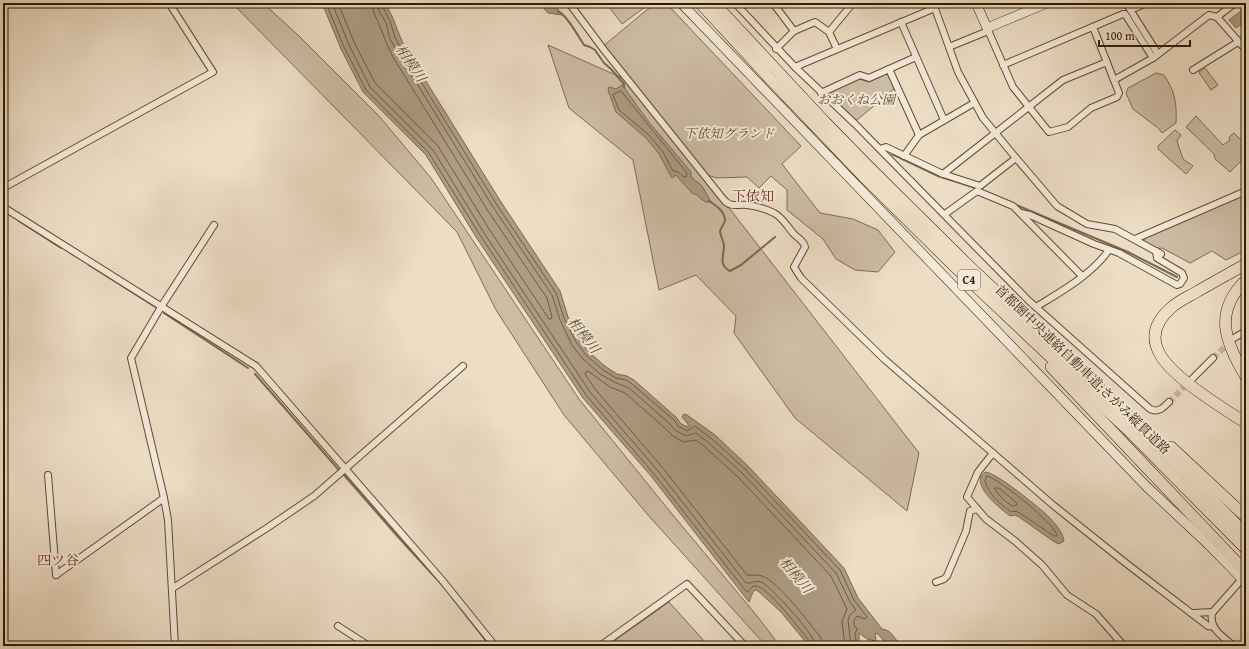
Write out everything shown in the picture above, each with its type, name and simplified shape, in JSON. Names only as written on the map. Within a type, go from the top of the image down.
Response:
[{"type":"highway","name":"首都圏中央連絡自動車道;さがみ縦貫道路","points":[[700,3],[817,129],[954,266],[1133,435],[1246,549]]},
{"type":"highway","name":"首都圏中央連絡自動車道;さがみ縦貫道路","points":[[714,3],[866,164],[967,264],[1180,466],[1246,534]]},
{"type":"highway","points":[[1246,264],[1174,306],[1160,320],[1155,336],[1159,353],[1173,372],[1209,399],[1246,423]]},
{"type":"highway","points":[[954,266],[1085,403],[1245,578]]},
{"type":"highway","points":[[1246,280],[1231,299],[1225,321],[1226,334],[1230,346],[1246,377]]},
{"type":"highway","points":[[1091,380],[1155,433],[1246,517]]},
{"type":"street","points":[[3,188],[213,72],[169,3]]},
{"type":"street","points":[[569,3],[604,50],[727,204],[733,206],[742,204],[755,206],[778,215],[796,237],[800,238],[804,244],[804,251],[794,267],[801,278],[884,359],[1053,505],[1208,626],[1214,627]]},
{"type":"street","points":[[682,3],[1147,487],[1245,578],[1213,612],[1211,618],[1218,633],[1234,646]]},
{"type":"street","points":[[735,3],[776,49],[880,149],[1036,307],[1150,409],[1154,411],[1160,410],[1169,402]]},
{"type":"street","points":[[773,3],[794,31]]},
{"type":"street","points":[[829,32],[853,3]]},
{"type":"street","points":[[976,3],[1012,87],[1049,132],[1068,127],[1091,108],[1117,97],[1119,93],[1093,26]]},
{"type":"street","points":[[949,47],[988,29],[1027,7],[1047,3]]},
{"type":"street","points":[[1126,3],[1156,56]]},
{"type":"street","points":[[1132,3],[1135,8],[1147,3]]},
{"type":"street","points":[[1217,17],[1236,3]]},
{"type":"street","points":[[795,67],[900,22],[934,5],[958,72],[983,118],[1057,206],[1087,224],[1115,229],[1135,239],[1158,253],[1157,258],[1182,273],[1184,278],[1180,284],[1177,285],[1119,254],[1030,215],[1021,213]]},
{"type":"street","points":[[1003,65],[1093,26],[1125,14],[1156,56]]},
{"type":"street","points":[[1114,80],[1156,56],[1209,15],[1217,17],[1246,50]]},
{"type":"street","points":[[776,49],[794,31],[815,22],[829,32],[837,49]]},
{"type":"street","points":[[900,22],[944,120]]},
{"type":"street","points":[[1193,70],[1238,42]]},
{"type":"street","points":[[821,92],[860,74],[869,78],[916,56]]},
{"type":"street","points":[[943,174],[1063,80],[1107,62]]},
{"type":"street","points":[[889,69],[919,135]]},
{"type":"street","points":[[904,156],[919,135],[974,103]]},
{"type":"street","points":[[880,149],[886,147],[943,174],[980,186],[1016,158]]},
{"type":"street","points":[[945,214],[977,191],[1013,206],[1082,276]]},
{"type":"street","points":[[1135,239],[1246,191]]},
{"type":"street","points":[[3,207],[256,366],[442,580],[495,646]]},
{"type":"street","points":[[175,646],[168,520],[131,358],[161,307],[214,225]]},
{"type":"street","points":[[1036,307],[1074,283],[1103,258],[1109,250]]},
{"type":"street","points":[[1234,338],[1246,331]]},
{"type":"street","points":[[1192,379],[1213,358]]},
{"type":"street","points":[[172,588],[267,528],[308,500],[345,470],[464,366]]},
{"type":"street","points":[[993,453],[978,472],[967,498],[986,519],[1015,541],[1042,565],[1067,595],[1096,614],[1124,646]]},
{"type":"street","points":[[48,475],[56,576],[164,498]]},
{"type":"street","points":[[936,582],[947,576],[966,531],[970,511],[977,509]]},
{"type":"street","points":[[600,646],[687,584],[745,646]]},
{"type":"street","points":[[1193,614],[1213,612]]},
{"type":"street","points":[[338,626],[369,646]]},
{"type":"green space","points":[[232,3],[263,3],[299,36],[379,116],[431,178],[579,399],[780,646],[766,646],[648,515],[564,415],[496,310],[457,232]]},
{"type":"green space","points":[[606,3],[644,3],[648,5],[622,24]]},
{"type":"green space","name":"下依知グランド","points":[[655,3],[666,3],[801,146],[782,164],[820,213],[853,219],[878,230],[895,252],[878,272],[855,270],[836,259],[823,239],[787,210],[787,190],[771,176],[759,188],[747,177],[717,178],[704,174],[678,142],[919,453],[907,511],[795,418],[734,333],[736,316],[696,275],[659,290],[633,160],[569,108],[548,45],[627,80],[601,48]]},
{"type":"green space","points":[[1205,68],[1218,85],[1211,90],[1199,72]]},
{"type":"green space","points":[[1156,73],[1164,75],[1171,87],[1176,104],[1176,123],[1162,133],[1158,128],[1133,109],[1126,93],[1128,88]]},
{"type":"green space","name":"おおくね公園","points":[[886,74],[888,75],[894,89],[857,120],[855,120],[828,95],[828,93],[859,79],[869,82]]},
{"type":"green space","points":[[1196,116],[1223,145],[1230,140],[1229,137],[1234,133],[1246,145],[1246,156],[1230,172],[1215,159],[1214,154],[1186,127]]},
{"type":"green space","points":[[1175,130],[1181,135],[1177,141],[1183,159],[1193,166],[1186,174],[1158,149],[1158,146]]},
{"type":"green space","points":[[1246,194],[1246,250],[1226,260],[1212,251],[1190,263],[1162,248],[1155,249],[1144,241],[1146,237]]},
{"type":"green space","points":[[669,602],[705,642],[707,641],[712,646],[607,646]]},
{"type":"water","name":"相模川","points":[[322,3],[386,3],[406,49],[501,202],[560,291],[568,317],[579,340],[589,352],[606,367],[617,374],[627,376],[634,380],[677,418],[680,423],[688,427],[688,424],[682,417],[684,414],[687,415],[715,435],[748,466],[844,568],[858,598],[882,629],[890,632],[899,644],[908,643],[914,646],[893,646],[891,644],[885,646],[881,644],[878,646],[884,641],[878,634],[875,633],[876,641],[867,639],[859,633],[859,643],[863,646],[809,646],[781,612],[758,591],[755,590],[753,592],[749,602],[651,476],[583,398],[476,237],[426,155],[363,92],[341,49]]},
{"type":"water","points":[[539,3],[553,3],[562,15],[548,13]]},
{"type":"water","points":[[1246,7],[1246,21],[1236,28],[1229,20]]},
{"type":"water","points":[[624,84],[625,89],[648,121],[691,172],[691,177],[702,186],[711,202],[706,202],[692,193],[676,175],[672,178],[659,154],[646,138],[616,112],[608,90],[609,87],[616,89]]},
{"type":"water","points":[[985,472],[1008,484],[1045,513],[1059,529],[1064,541],[1059,544],[1053,541],[1019,517],[1015,515],[1010,516],[1001,509],[990,499],[982,487],[980,481],[981,476]]},
{"type":"waterway","points":[[558,11],[569,21],[584,45],[595,50],[604,63],[624,84],[624,87]]},
{"type":"waterway","points":[[892,154],[938,176],[979,189]]},
{"type":"waterway","points":[[709,201],[719,209],[725,217],[725,221],[720,231],[724,246],[722,260],[726,269],[730,271],[741,265],[775,237]]},
{"type":"waterway","points":[[1014,204],[1128,252],[1177,277]]},
{"type":"waterway","points":[[19,221],[61,248]]},
{"type":"waterway","points":[[69,252],[80,259]]},
{"type":"waterway","points":[[89,265],[157,308]]},
{"type":"waterway","points":[[164,313],[248,368]]},
{"type":"waterway","points":[[255,374],[338,469]]},
{"type":"waterway","points":[[344,475],[445,588]]},
{"type":"waterway","points":[[447,591],[490,646]]},
{"type":"tunnel","points":[[1213,358],[1230,342]]},
{"type":"tunnel","points":[[1169,402],[1190,381]]},
{"type":"district","name":"下依知","points":[[753,196]]},
{"type":"district","name":"四ツ谷","points":[[58,560]]}]
